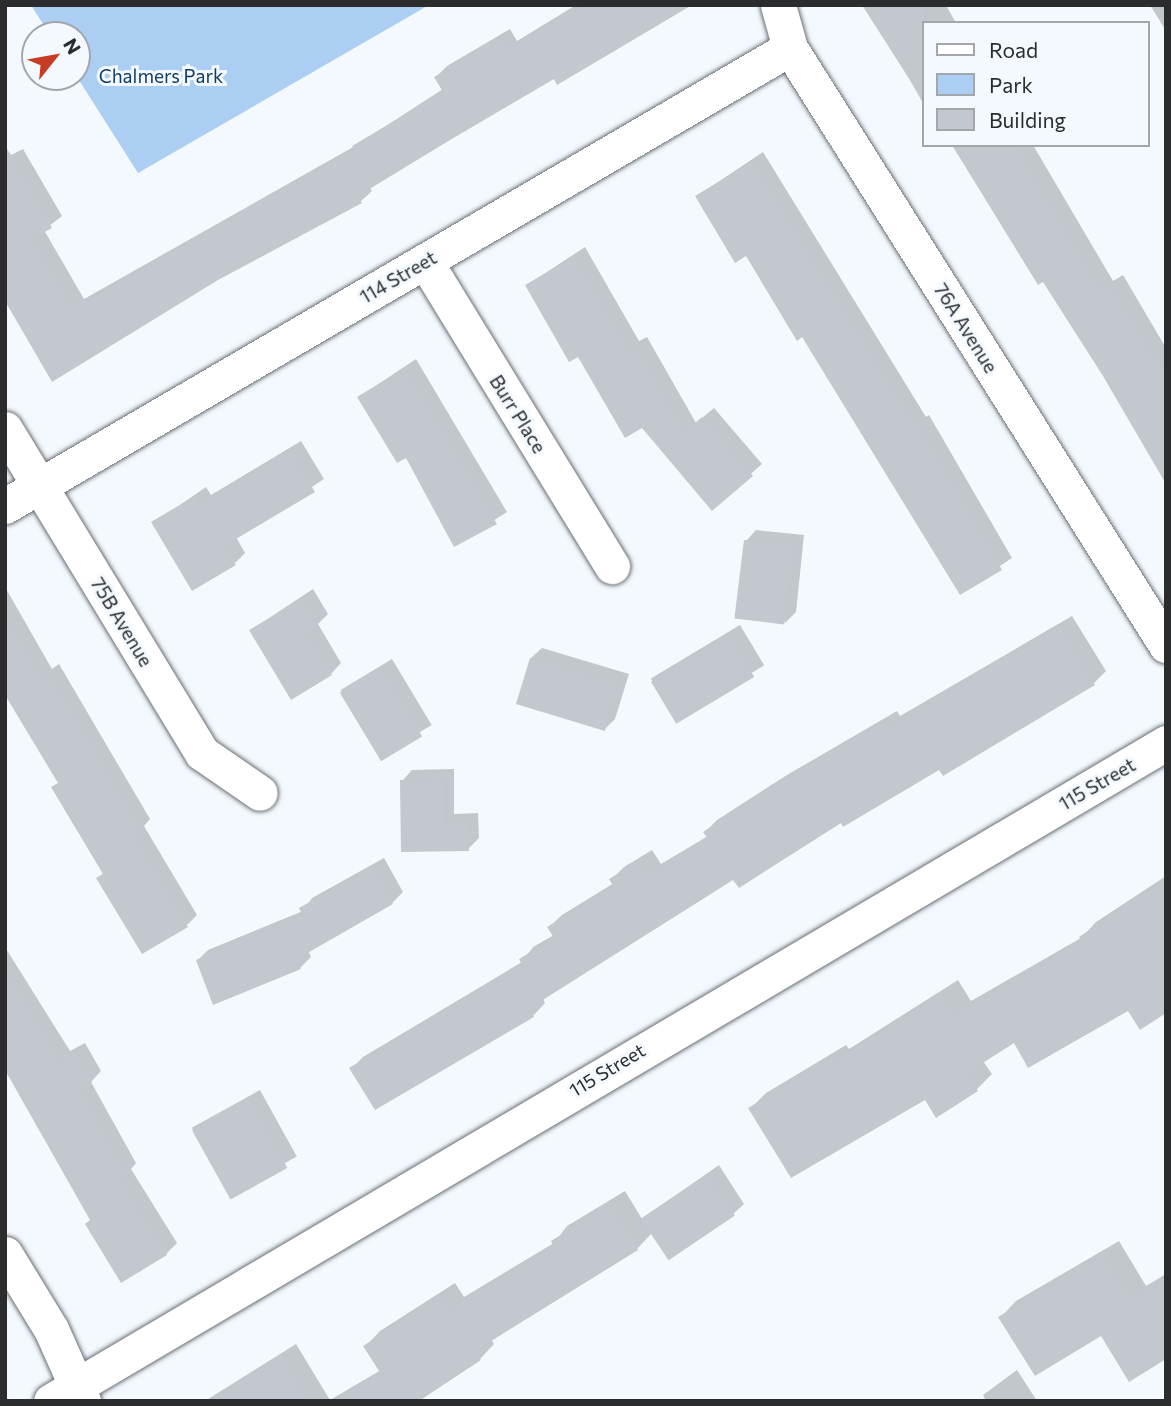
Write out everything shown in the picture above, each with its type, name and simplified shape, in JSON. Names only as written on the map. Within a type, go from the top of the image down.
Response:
[{"type":"street","name":"76A Avenue","points":[[778,5],[790,48],[1166,645]]},
{"type":"street","name":"114 Street","points":[[5,506],[790,48]]},
{"type":"street","name":"Burr Place","points":[[425,261],[612,566]]},
{"type":"street","name":"75B Avenue","points":[[5,429],[201,753],[260,793]]},
{"type":"street","name":"115 Street","points":[[70,1396],[1166,743]]},
{"type":"street","points":[[5,1254],[51,1329],[70,1396]]},
{"type":"green space","name":"Chalmers Park","points":[[31,5],[429,5],[138,173],[86,91],[91,91],[91,21],[41,21]]},
{"type":"building","points":[[581,5],[692,5],[557,85],[554,79],[445,143],[358,196],[362,203],[218,280],[52,382],[5,301],[5,147],[52,228],[32,239],[73,309],[354,149],[352,146],[443,92],[434,77],[499,39],[506,50]]},
{"type":"building","points":[[868,5],[924,5],[922,101]]},
{"type":"building","points":[[953,147],[1016,147],[1100,292],[1111,285],[1166,378],[1166,484],[1103,376],[1043,282],[1038,285]]},
{"type":"building","points":[[752,162],[915,427],[918,425],[1002,570],[960,595],[802,337],[797,341],[746,256],[735,263],[695,196]]},
{"type":"building","points":[[574,257],[628,351],[635,346],[685,432],[702,417],[753,476],[712,511],[642,428],[625,438],[578,357],[569,362],[525,285]]},
{"type":"building","points":[[405,368],[497,524],[454,547],[406,458],[397,463],[357,397]]},
{"type":"building","points":[[290,451],[315,492],[224,546],[236,565],[192,591],[151,522],[195,496],[200,505]]},
{"type":"building","points":[[744,540],[794,546],[784,625],[734,618]]},
{"type":"building","points":[[302,599],[318,626],[306,633],[332,675],[291,700],[249,630]]},
{"type":"building","points":[[5,616],[41,678],[48,674],[90,743],[141,831],[133,836],[188,927],[142,954],[96,878],[103,874],[51,787],[58,783],[5,695]]},
{"type":"building","points":[[1060,627],[1095,685],[943,776],[939,770],[843,827],[841,823],[739,888],[733,880],[530,1008],[534,1017],[375,1110],[349,1068],[522,965],[519,959],[554,938],[547,927],[614,887],[609,879],[639,861],[648,875],[708,839],[703,832],[772,787],[884,722],[888,727]]},
{"type":"building","points":[[729,635],[754,677],[676,724],[651,682]]},
{"type":"building","points":[[530,658],[619,685],[605,731],[516,704]]},
{"type":"building","points":[[381,668],[422,737],[381,761],[340,693]]},
{"type":"building","points":[[444,779],[444,824],[468,823],[469,851],[401,852],[400,780]]},
{"type":"building","points":[[373,867],[393,904],[297,959],[301,969],[213,1005],[196,960],[303,916],[299,908]]},
{"type":"building","points":[[1166,880],[1166,1013],[1140,1030],[1128,1011],[1028,1068],[1014,1043],[967,1073],[978,1091],[936,1118],[925,1100],[791,1178],[748,1108],[831,1059],[833,1063],[942,994],[956,1015],[1082,942],[1079,937]]},
{"type":"building","points":[[5,968],[59,1061],[74,1052],[92,1083],[79,1090],[127,1176],[120,1179],[167,1255],[121,1283],[85,1224],[90,1220],[5,1070]]},
{"type":"building","points":[[249,1099],[287,1168],[230,1200],[192,1131]]},
{"type":"building","points":[[707,1174],[735,1215],[669,1260],[641,1219]]},
{"type":"building","points":[[610,1205],[638,1250],[475,1351],[481,1360],[419,1401],[336,1401],[381,1374],[363,1346],[440,1296],[449,1310],[554,1247],[551,1241]]},
{"type":"building","points":[[1102,1255],[1130,1300],[1166,1278],[1166,1359],[1129,1382],[1101,1336],[1035,1376],[998,1317]]},
{"type":"building","points":[[281,1357],[308,1401],[209,1401]]}]
